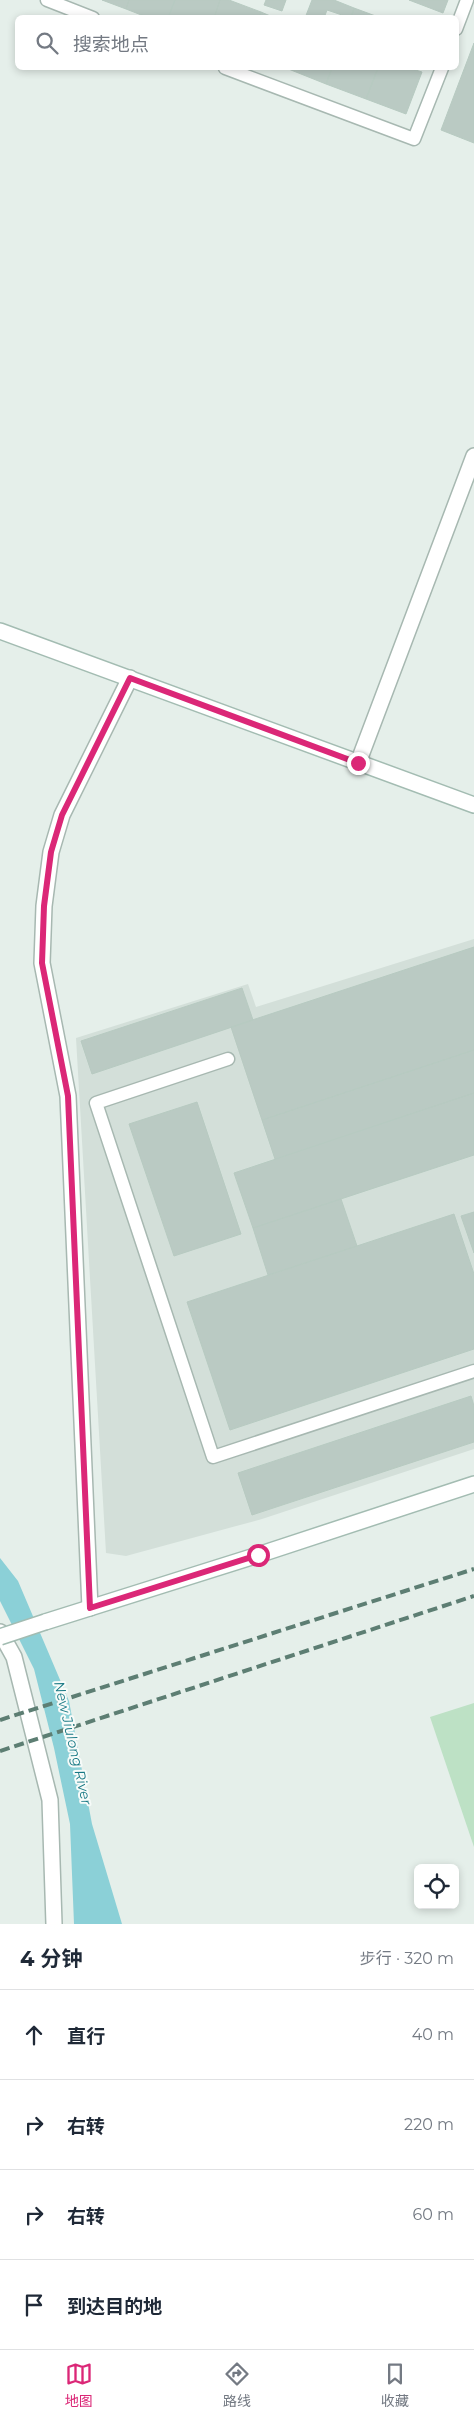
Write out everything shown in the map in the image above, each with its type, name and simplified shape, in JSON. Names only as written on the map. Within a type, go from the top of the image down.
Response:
[{"type":"street","points":[[358,763],[474,456]]},
{"type":"street","points":[[0,631],[474,805]]},
{"type":"street","points":[[90,1608],[68,1096],[42,963],[44,906],[51,852],[62,815],[130,678]]},
{"type":"street","points":[[0,1637],[474,1484]]},
{"type":"street","points":[[0,1632],[14,1657],[50,1800],[54,1924]]},
{"type":"lane","points":[[47,0],[85,15]]},
{"type":"lane","points":[[459,22],[468,0]]},
{"type":"lane","points":[[230,70],[414,139],[441,70]]},
{"type":"lane","points":[[228,1059],[96,1103],[213,1457],[474,1371]]},
{"type":"shaded area","points":[[474,939],[474,1449],[262,1519],[126,1556],[106,1553],[76,1038],[248,984],[256,1007]]},
{"type":"green space","points":[[474,1703],[474,1847],[430,1717]]},
{"type":"water","name":"New Jiulong River","points":[[0,1558],[18,1581],[69,1701],[92,1824],[122,1924],[74,1924],[70,1824],[54,1748],[34,1669],[0,1601]]},
{"type":"building","points":[[102,0],[129,0],[126,9]]},
{"type":"building","points":[[129,0],[175,0],[169,15],[141,15],[126,9]]},
{"type":"building","points":[[175,0],[220,0],[215,15],[169,15]]},
{"type":"building","points":[[220,0],[229,0],[261,12],[260,15],[215,15]]},
{"type":"building","points":[[266,0],[286,0],[282,11],[264,5]]},
{"type":"building","points":[[312,0],[334,0],[354,8],[352,15],[342,15],[327,10],[325,15],[306,15]]},
{"type":"building","points":[[409,0],[448,0],[443,13]]},
{"type":"building","points":[[354,8],[373,15],[352,15]]},
{"type":"building","points":[[474,43],[474,143],[441,130]]},
{"type":"building","points":[[291,70],[331,70],[326,84]]},
{"type":"building","points":[[331,70],[377,70],[366,99],[326,84]]},
{"type":"building","points":[[377,70],[416,70],[422,72],[406,114],[366,99]]},
{"type":"building","points":[[474,947],[474,1050],[262,1120],[231,1027]]},
{"type":"building","points":[[242,988],[253,1020],[92,1074],[81,1041]]},
{"type":"building","points":[[474,1050],[474,1093],[275,1159],[262,1120]]},
{"type":"building","points":[[474,1093],[474,1155],[253,1228],[234,1173]]},
{"type":"building","points":[[197,1102],[241,1234],[174,1256],[129,1124]]},
{"type":"building","points":[[341,1199],[357,1246],[268,1275],[253,1228]]},
{"type":"building","points":[[474,1212],[474,1253],[461,1216]]},
{"type":"building","points":[[454,1214],[474,1274],[474,1349],[230,1430],[187,1302]]},
{"type":"building","points":[[471,1396],[474,1406],[474,1442],[252,1515],[238,1473]]},
{"type":"railway","points":[[0,1720],[474,1569]]},
{"type":"railway","points":[[0,1751],[474,1596]]},
{"type":"route","points":[[258,1555],[90,1608],[68,1096],[42,963],[44,906],[51,852],[62,815],[130,678],[358,763]]}]
